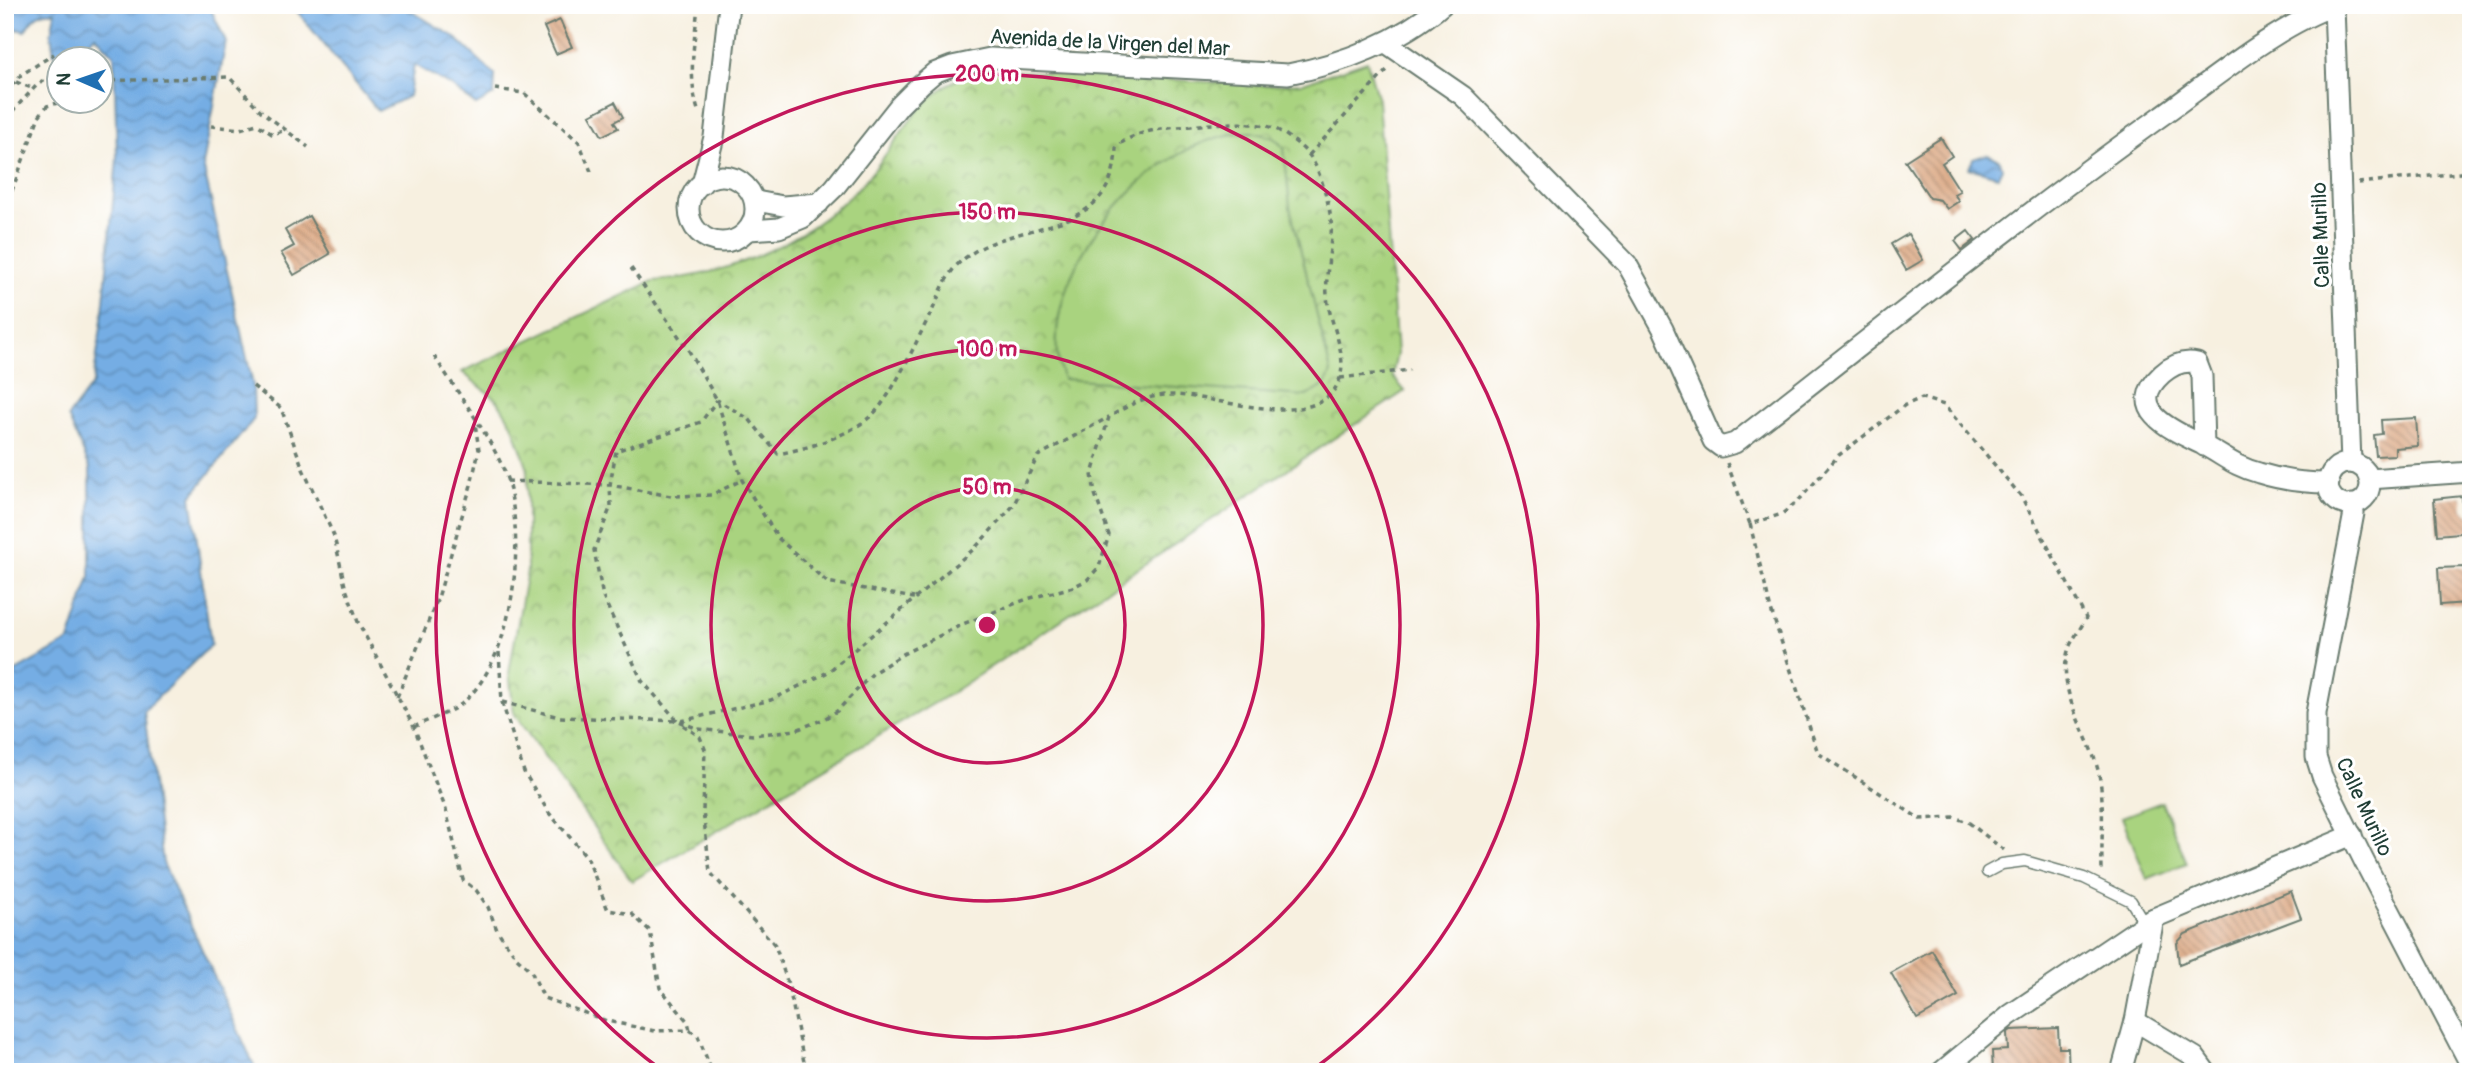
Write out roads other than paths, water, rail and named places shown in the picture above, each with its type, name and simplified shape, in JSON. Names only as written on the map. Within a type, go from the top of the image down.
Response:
[{"type":"street","points":[[702,184],[714,137],[729,5]]},
{"type":"street","name":"Avenida de la Virgen del Mar","points":[[749,230],[779,228],[803,218],[819,203],[906,99],[934,73],[952,66],[990,58],[1288,74],[1308,70],[1386,43],[1424,21],[1442,5]]},
{"type":"street","points":[[1386,43],[1463,96],[1627,264],[1663,329],[1713,441],[1721,447],[1735,443],[2084,172],[2234,65],[2313,13],[2334,6]]},
{"type":"street","name":"Calle Murillo","points":[[2334,6],[2351,463]]},
{"type":"street","points":[[714,137],[723,162],[741,181],[756,201],[755,216],[749,230],[728,241],[716,242],[698,234],[692,228],[687,210],[692,193],[702,184],[717,177],[741,181]]},
{"type":"street","points":[[756,201],[783,206],[819,203]]},
{"type":"street","points":[[2204,446],[2218,457],[2257,473],[2329,483]]},
{"type":"street","points":[[2351,463],[2363,468],[2370,480],[2364,498],[2352,504],[2335,499],[2329,483],[2333,471],[2351,463]]},
{"type":"street","points":[[2370,480],[2471,472]]},
{"type":"street","name":"Calle Murillo","points":[[2352,504],[2354,513],[2316,713],[2315,738],[2322,776],[2471,1066]]},
{"type":"street","points":[[1941,1072],[2010,1015],[2149,921],[2352,835]]},
{"type":"street","points":[[2121,1072],[2135,1021],[2149,921]]},
{"type":"street","points":[[2135,1021],[2195,1057],[2206,1072]]},
{"type":"lane","points":[[1987,872],[2002,864],[2025,861],[2084,877],[2131,901],[2149,921]]},
{"type":"water","points":[[5,5],[209,5],[226,42],[203,165],[253,385],[254,419],[191,496],[211,645],[144,711],[163,863],[257,1072],[5,1072],[5,677],[69,641],[90,577],[90,468],[68,417],[93,383],[103,312],[117,158],[116,46],[105,46],[95,35],[85,46],[53,46],[51,34],[55,12],[45,12],[37,16],[25,31],[10,28],[5,22]]},
{"type":"water","points":[[292,5],[401,5],[456,38],[495,75],[494,95],[476,105],[451,86],[414,65],[409,96],[378,111]]},
{"type":"water","points":[[1988,154],[2000,161],[2002,168],[1998,176],[1969,168],[1973,159]]}]
